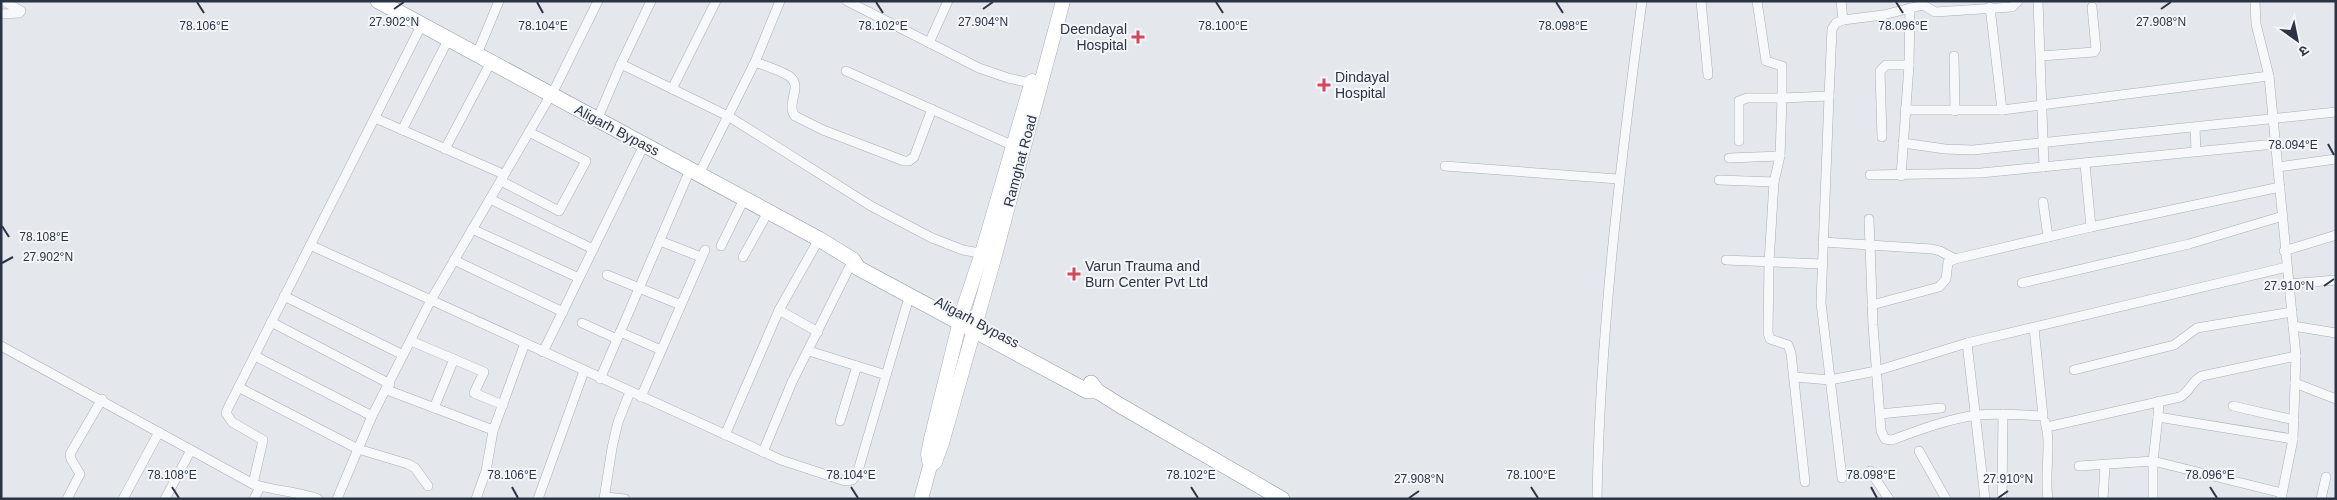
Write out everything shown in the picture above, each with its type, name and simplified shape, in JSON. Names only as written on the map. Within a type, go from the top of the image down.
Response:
[{"type":"highway","name":"Aligarh Bypass","points":[[378,1],[492,62],[556,87],[644,145],[700,167],[744,199],[854,260],[858,268],[961,318]]},
{"type":"highway","name":"Aligarh Bypass","points":[[854,260],[862,258],[974,326],[1087,391],[1097,391],[1282,499]]},
{"type":"main road","name":"Ramghat Road","points":[[1036,84],[1054,1]]},
{"type":"main road","name":"Ramghat Road","points":[[989,254],[961,318],[928,454],[930,466],[935,462],[942,443],[974,326],[989,254],[1017,148],[1063,1]]},
{"type":"main road","points":[[921,499],[930,466]]},
{"type":"street","points":[[1,14],[19,14],[21,11],[4,1]]},
{"type":"street","points":[[477,54],[499,1]]},
{"type":"street","points":[[349,499],[338,497],[372,416],[431,300],[556,87],[598,1]]},
{"type":"street","points":[[599,116],[651,1]]},
{"type":"street","points":[[672,89],[716,1]]},
{"type":"street","points":[[600,379],[660,241],[755,62],[780,1]]},
{"type":"street","points":[[847,1],[979,68],[1008,78],[1036,84]]},
{"type":"street","points":[[929,44],[948,1]]},
{"type":"street","points":[[1597,499],[1601,395],[1612,239],[1642,1]]},
{"type":"street","points":[[1702,1],[1708,75]]},
{"type":"street","points":[[1757,1],[1766,61],[1782,66],[1780,156],[1774,182],[1769,262],[1769,336],[1773,341],[1788,345],[1790,348],[1795,378],[1805,482]]},
{"type":"street","points":[[1842,1],[1844,20]]},
{"type":"street","points":[[1842,478],[1821,303],[1832,29],[1836,23],[1844,20],[1883,15],[1923,5],[1935,12],[2012,7],[2018,1]]},
{"type":"street","points":[[2038,1],[2044,167]]},
{"type":"street","points":[[2079,466],[2153,461],[2282,496],[2293,440],[2296,356],[2284,252],[2273,119],[2268,76],[2256,24],[2255,1]]},
{"type":"street","points":[[1990,7],[2002,110]]},
{"type":"street","points":[[2041,56],[2094,52],[2096,49],[2092,7]]},
{"type":"street","points":[[1901,176],[1909,65],[1910,8]]},
{"type":"street","points":[[254,499],[263,440],[232,422],[226,413],[422,24]]},
{"type":"street","points":[[402,130],[449,38]]},
{"type":"street","points":[[1954,56],[1955,111]]},
{"type":"street","points":[[445,148],[492,62]]},
{"type":"street","points":[[755,62],[789,76],[794,81],[796,88],[791,107],[795,116],[823,130],[904,161],[910,161],[914,157],[932,109]]},
{"type":"street","points":[[622,64],[728,116],[871,206],[932,238],[963,250],[989,254]]},
{"type":"street","points":[[1882,137],[1880,72],[1886,65],[1909,65]]},
{"type":"street","points":[[846,71],[1017,148]]},
{"type":"street","points":[[1905,110],[2002,110],[2268,76]]},
{"type":"street","points":[[1739,141],[1740,101],[1747,98],[1829,96]]},
{"type":"street","points":[[1903,143],[1945,149],[1973,150],[2336,112]]},
{"type":"street","points":[[375,118],[445,148],[502,177],[559,211],[586,161],[529,132]]},
{"type":"street","points":[[2195,128],[2196,151]]},
{"type":"street","points":[[1870,175],[1901,176],[1981,172],[2085,164],[2275,144]]},
{"type":"street","points":[[543,352],[644,145]]},
{"type":"street","points":[[1729,158],[1780,156]]},
{"type":"street","points":[[2278,167],[2336,159]]},
{"type":"street","points":[[2085,164],[2091,227]]},
{"type":"street","points":[[1445,166],[1618,180]]},
{"type":"street","points":[[1719,180],[1774,182]]},
{"type":"street","points":[[1872,305],[1940,288],[1946,280],[1948,262],[1954,259],[2091,227],[2280,187]]},
{"type":"street","points":[[490,199],[593,249]]},
{"type":"street","points":[[721,246],[744,199]]},
{"type":"street","points":[[2043,202],[2048,237]]},
{"type":"street","points":[[743,257],[768,212]]},
{"type":"street","points":[[2022,283],[2189,244],[2282,216]]},
{"type":"street","points":[[1869,220],[1876,371],[1881,431],[1885,439],[1892,440],[1948,422],[1976,416],[2003,414],[2043,416]]},
{"type":"street","points":[[472,229],[579,278]]},
{"type":"street","points":[[2284,252],[2336,235]]},
{"type":"street","points":[[725,435],[779,310],[819,239]]},
{"type":"street","points":[[641,397],[703,254],[660,241]]},
{"type":"street","points":[[1823,242],[1932,249],[1954,259]]},
{"type":"street","points":[[310,245],[762,452],[845,481],[852,480],[857,474],[910,294]]},
{"type":"street","points":[[454,260],[563,312]]},
{"type":"street","points":[[762,452],[792,382],[854,260]]},
{"type":"street","points":[[1726,260],[1822,264]]},
{"type":"street","points":[[1795,378],[1830,380],[1876,371],[1967,344],[2287,267]]},
{"type":"street","points":[[607,275],[681,305]]},
{"type":"street","points":[[2288,284],[2336,280]]},
{"type":"street","points":[[284,296],[403,355]]},
{"type":"street","points":[[779,310],[818,332]]},
{"type":"street","points":[[2074,370],[2174,345],[2197,328],[2292,312]]},
{"type":"street","points":[[271,322],[388,387],[434,408],[493,430]]},
{"type":"street","points":[[582,323],[661,350]]},
{"type":"street","points":[[2294,326],[2336,333]]},
{"type":"street","points":[[2034,328],[2043,416],[2047,426],[2046,486],[2048,499]]},
{"type":"street","points":[[411,341],[484,372],[474,393],[503,405]]},
{"type":"street","points":[[476,499],[486,471],[493,430],[525,343]]},
{"type":"street","points":[[1967,344],[1985,499]]},
{"type":"street","points":[[1,346],[257,485],[302,493],[318,499]]},
{"type":"street","points":[[809,351],[886,375]]},
{"type":"street","points":[[255,356],[372,416]]},
{"type":"street","points":[[2047,426],[2159,401],[2187,393],[2193,383],[2202,376],[2296,356]]},
{"type":"street","points":[[434,408],[454,359]]},
{"type":"street","points":[[840,421],[857,366]]},
{"type":"street","points":[[538,499],[584,371]]},
{"type":"street","points":[[2295,383],[2336,399]]},
{"type":"street","points":[[240,388],[358,449],[408,464],[415,468],[428,486]]},
{"type":"street","points":[[625,499],[605,498],[612,448],[630,392]]},
{"type":"street","points":[[66,499],[80,474],[70,454],[102,400]]},
{"type":"street","points":[[2153,499],[2153,461],[2159,401]]},
{"type":"street","points":[[2233,406],[2294,420]]},
{"type":"street","points":[[1880,414],[1941,408]]},
{"type":"street","points":[[2002,499],[2003,414]]},
{"type":"street","points":[[2158,417],[2293,440]]},
{"type":"street","points":[[124,499],[159,432]]},
{"type":"street","points":[[165,499],[191,450]]},
{"type":"street","points":[[1919,451],[1946,499]]},
{"type":"street","points":[[2104,499],[2105,465]]},
{"type":"street","points":[[1870,470],[1888,499]]},
{"type":"street","points":[[2322,499],[2326,477]]},
{"type":"place","name":"Deendayal Hospital","points":[[1138,37]]},
{"type":"place","name":"Dindayal Hospital","points":[[1324,85]]},
{"type":"place","name":"Varun Trauma and Burn Center Pvt Ltd","points":[[1074,274]]}]
